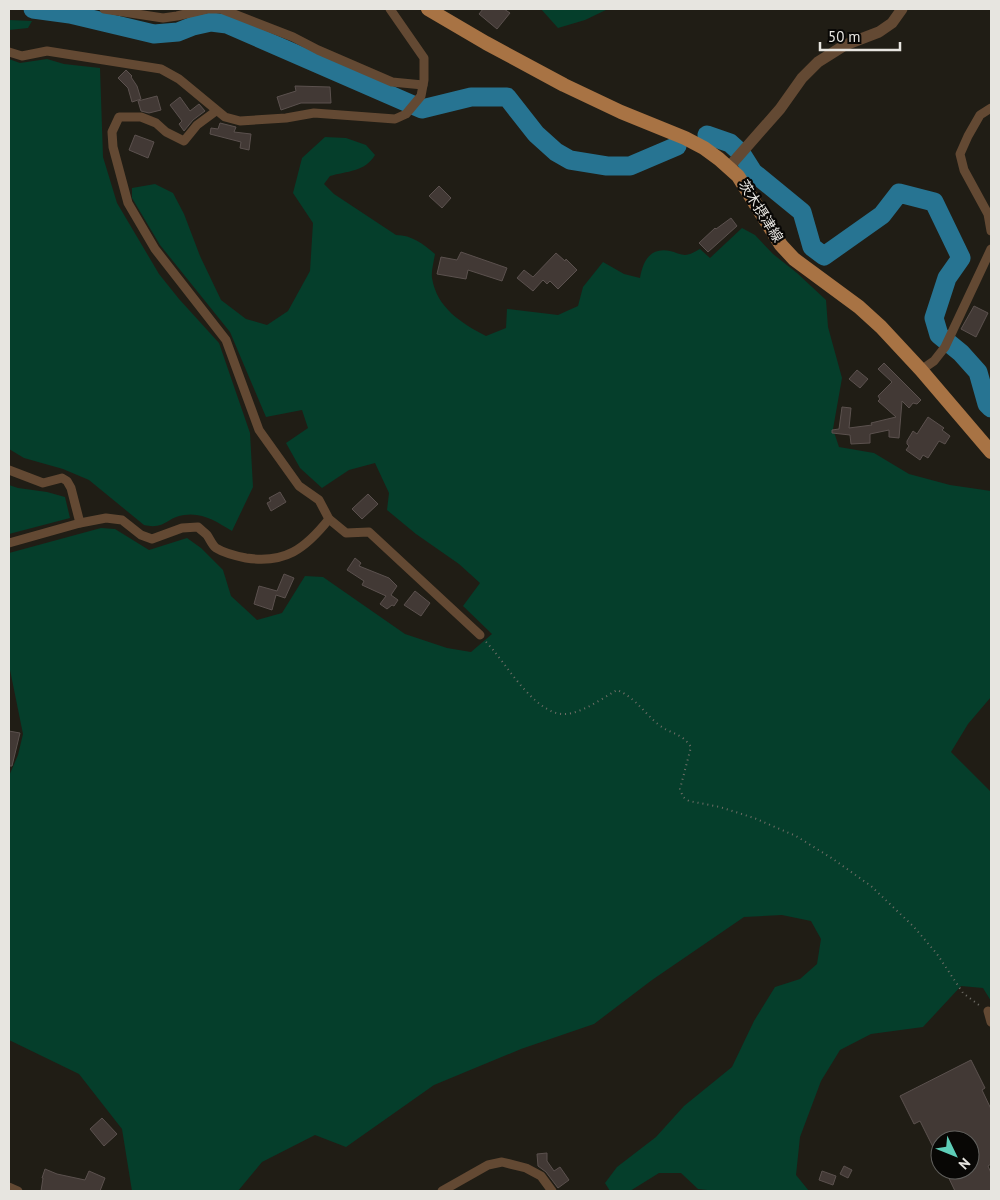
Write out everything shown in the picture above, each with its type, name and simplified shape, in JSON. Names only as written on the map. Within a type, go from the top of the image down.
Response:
[{"type":"main road","name":"茨木摂津線","points":[[428,9],[564,85],[704,148],[732,164],[781,245],[794,259],[859,307],[881,327],[921,370],[991,452]]},
{"type":"street","points":[[104,9],[163,18],[209,9],[221,10],[293,38],[392,82],[423,85]]},
{"type":"street","points":[[9,52],[22,56],[47,51],[161,69],[179,79],[225,117],[240,121],[286,118],[314,113],[395,119],[406,114],[421,96],[424,58],[390,9]]},
{"type":"street","points":[[732,164],[780,109],[802,78],[818,62],[845,45],[879,32],[892,23],[902,9]]},
{"type":"street","points":[[991,108],[980,115],[960,154],[964,170],[988,214],[991,231]]},
{"type":"street","points":[[216,111],[197,125],[184,141],[166,132],[156,122],[141,117],[119,117],[112,132],[113,147],[128,203],[155,250],[226,340],[259,430],[299,486],[319,500],[329,520],[346,533],[369,532],[480,635]]},
{"type":"street","points":[[921,370],[934,361],[945,347],[987,271],[991,249]]},
{"type":"street","points":[[9,470],[43,483],[62,478],[67,481],[72,488],[80,523]]},
{"type":"street","points":[[9,543],[80,523],[106,518],[122,520],[141,535],[152,539],[182,528],[198,528],[208,536],[216,547],[237,556],[260,560],[281,558],[300,548],[315,536],[329,520]]},
{"type":"street","points":[[988,1011],[991,1022]]},
{"type":"street","points":[[442,1191],[488,1165],[502,1162],[526,1168],[541,1176],[552,1191]]},
{"type":"street","points":[[9,1187],[18,1191]]},
{"type":"path","points":[[480,635],[495,651],[520,685],[540,704],[555,714],[571,714],[617,690],[628,695],[660,726],[685,738],[692,747],[680,789],[683,797],[690,801],[720,806],[754,818],[796,836],[833,859],[871,886],[914,927],[937,954],[963,993],[988,1011]]},
{"type":"green space","points":[[541,9],[608,9],[585,20],[558,28]]},
{"type":"green space","points":[[9,20],[32,21],[28,28],[9,30]]},
{"type":"green space","points":[[9,59],[20,63],[47,59],[64,64],[100,68],[103,157],[117,203],[159,274],[219,343],[250,433],[253,487],[232,531],[204,516],[191,514],[178,516],[157,526],[144,525],[89,480],[63,469],[24,458],[9,449]]},
{"type":"green space","points":[[325,137],[346,138],[366,145],[375,155],[371,161],[361,168],[330,176],[324,184],[334,194],[396,235],[412,238],[435,254],[432,278],[439,298],[459,320],[486,336],[506,328],[507,309],[558,315],[578,306],[583,287],[603,262],[624,274],[640,278],[646,261],[657,251],[670,251],[685,255],[700,249],[710,258],[742,228],[755,235],[773,254],[826,300],[828,327],[842,378],[833,429],[839,447],[874,453],[909,474],[950,485],[991,491],[991,697],[968,724],[951,752],[991,792],[991,1001],[983,988],[961,986],[923,1027],[871,1034],[840,1050],[821,1081],[800,1137],[796,1175],[809,1191],[716,1191],[698,1189],[681,1173],[659,1173],[630,1191],[610,1191],[605,1183],[617,1167],[656,1137],[684,1106],[732,1067],[754,1021],[775,987],[800,979],[817,964],[821,939],[811,921],[782,915],[744,917],[652,980],[594,1024],[521,1049],[434,1085],[346,1147],[315,1135],[262,1162],[238,1191],[132,1191],[122,1129],[79,1074],[9,1040],[9,776],[18,755],[23,734],[9,665],[9,553],[101,528],[115,529],[149,550],[187,538],[201,548],[223,570],[231,596],[257,620],[282,613],[305,576],[323,577],[405,634],[447,648],[471,652],[492,634],[463,606],[480,583],[459,564],[416,534],[387,510],[389,493],[375,463],[349,470],[322,488],[300,468],[286,443],[308,428],[302,410],[266,417],[230,332],[160,245],[132,198],[132,188],[155,184],[173,193],[221,300],[246,319],[267,325],[288,311],[310,271],[313,223],[293,193],[302,158]]},
{"type":"green space","points":[[9,485],[65,497],[70,518],[9,534]]},
{"type":"building","points":[[483,9],[504,9],[510,13],[497,29],[479,14]]},
{"type":"building","points":[[126,70],[132,76],[141,99],[132,102],[128,88],[118,78]]},
{"type":"building","points":[[295,86],[330,87],[331,103],[301,103],[281,110],[277,97],[296,91]]},
{"type":"building","points":[[157,96],[161,110],[149,113],[141,111],[138,101]]},
{"type":"building","points":[[180,97],[190,111],[199,104],[205,111],[193,120],[184,131],[179,124],[182,121],[170,105]]},
{"type":"building","points":[[220,123],[236,127],[234,132],[251,134],[249,150],[240,148],[241,142],[210,134],[211,128],[218,129]]},
{"type":"building","points":[[135,135],[154,142],[148,158],[129,150]]},
{"type":"building","points":[[439,186],[451,198],[442,208],[429,196]]},
{"type":"building","points":[[731,218],[737,226],[708,252],[699,243],[715,228]]},
{"type":"building","points":[[461,252],[507,268],[502,281],[468,270],[466,279],[437,274],[441,257],[457,260]]},
{"type":"building","points":[[556,253],[565,261],[566,259],[577,270],[558,289],[550,281],[547,284],[543,280],[533,291],[517,278],[524,270],[533,277]]},
{"type":"building","points":[[974,306],[988,313],[976,337],[961,329]]},
{"type":"building","points":[[884,363],[921,400],[917,404],[913,403],[909,408],[902,401],[899,438],[889,437],[889,430],[870,434],[870,443],[851,444],[850,435],[832,433],[832,430],[839,429],[842,407],[851,408],[849,428],[872,425],[871,423],[896,417],[878,401],[880,399],[878,396],[892,382],[878,369]]},
{"type":"building","points":[[857,370],[868,379],[860,388],[849,379]]},
{"type":"building","points":[[928,417],[944,428],[942,430],[950,436],[945,444],[939,441],[928,458],[923,455],[920,460],[906,450],[909,446],[907,441],[913,431],[917,434]]},
{"type":"building","points":[[280,492],[286,502],[271,511],[267,503],[271,501],[269,498]]},
{"type":"building","points":[[368,494],[378,504],[362,519],[352,509]]},
{"type":"building","points":[[355,558],[361,563],[359,566],[389,578],[397,586],[391,595],[398,600],[394,606],[392,605],[387,609],[380,604],[386,596],[362,585],[364,581],[347,570]]},
{"type":"building","points":[[284,574],[294,578],[285,598],[276,595],[272,610],[254,604],[259,586],[277,591]]},
{"type":"building","points":[[415,591],[430,603],[421,616],[404,605]]},
{"type":"building","points":[[9,731],[20,733],[12,766],[9,766]]},
{"type":"building","points":[[971,1060],[985,1088],[982,1090],[991,1109],[991,1164],[988,1166],[991,1173],[991,1191],[955,1191],[950,1180],[980,1180],[980,1130],[930,1130],[930,1141],[920,1121],[914,1124],[900,1096]]},
{"type":"building","points":[[102,1118],[117,1134],[104,1146],[90,1129]]},
{"type":"building","points":[[547,1153],[547,1161],[554,1171],[560,1167],[569,1180],[558,1188],[546,1172],[538,1166],[537,1154]]},
{"type":"building","points":[[844,1166],[852,1170],[848,1178],[840,1174]]},
{"type":"building","points":[[45,1169],[57,1174],[85,1180],[89,1171],[105,1178],[100,1191],[41,1191]]},
{"type":"building","points":[[822,1171],[836,1176],[833,1185],[819,1180]]},
{"type":"waterway","points":[[33,9],[70,14],[154,34],[178,32],[211,22],[227,24],[422,109],[471,97],[507,97],[536,134],[556,152],[570,160],[607,166],[630,166],[677,146]]},
{"type":"waterway","points":[[707,135],[730,143],[741,153],[753,172],[802,212],[812,247],[824,256],[882,215],[899,193],[934,202],[961,258],[947,278],[934,318],[939,335],[961,353],[978,372],[987,404],[991,408]]}]
